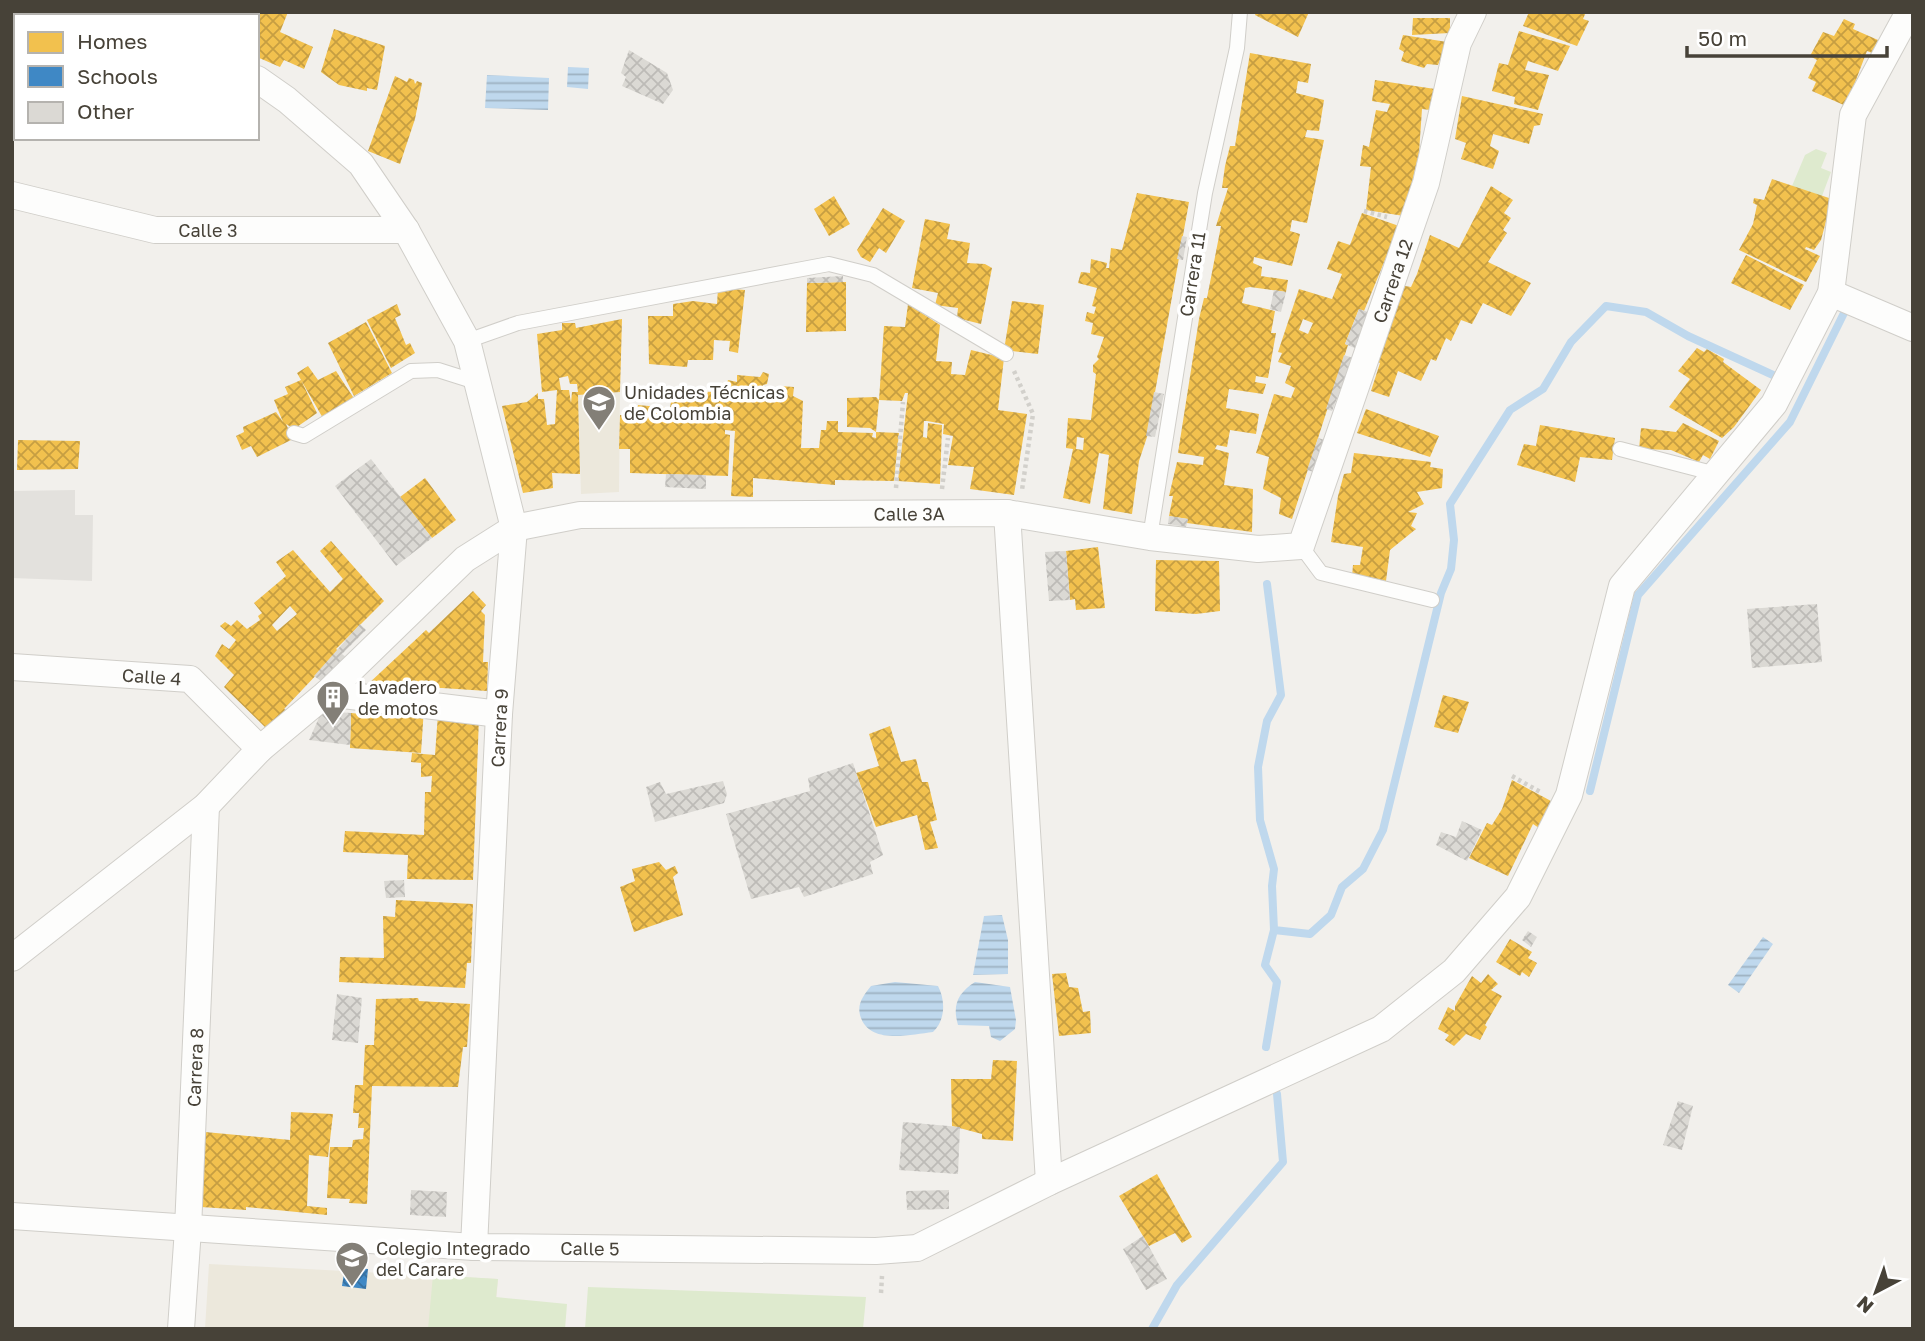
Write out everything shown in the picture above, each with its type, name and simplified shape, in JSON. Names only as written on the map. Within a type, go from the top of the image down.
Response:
[{"type":"street","name":"Carrera 12","points":[[1301,546],[1426,183],[1458,43],[1473,12]]},
{"type":"street","points":[[1909,12],[1853,115],[1831,293],[1913,328]]},
{"type":"street","name":"Carrera 9","points":[[259,80],[287,100],[361,164],[406,230],[467,341],[504,477],[514,528],[499,714],[474,1247]]},
{"type":"street","name":"Calle 3","points":[[12,195],[155,230],[406,230]]},
{"type":"street","name":"Calle 5","points":[[12,1216],[474,1247],[876,1251],[917,1248],[1048,1182],[1381,1029],[1454,971],[1518,897],[1564,806],[1622,586],[1774,404],[1831,293]]},
{"type":"street","name":"Calle 3A","points":[[12,958],[206,806],[260,749],[327,693],[464,559],[514,528],[580,514],[1013,514],[1150,537],[1258,549],[1301,546]]},
{"type":"street","points":[[1013,514],[1048,1182]]},
{"type":"street","name":"Calle 4","points":[[12,667],[190,679],[260,749]]},
{"type":"street","points":[[327,693],[499,714]]},
{"type":"street","name":"Carrera 8","points":[[181,1329],[188,1229],[206,806]]},
{"type":"lane","name":"Carrera 11","points":[[1150,537],[1205,193],[1237,48],[1240,12]]},
{"type":"lane","points":[[467,341],[518,323],[829,264],[873,275],[1006,354]]},
{"type":"lane","points":[[294,433],[304,436],[411,370],[438,370],[476,382]]},
{"type":"lane","points":[[1620,449],[1716,474]]},
{"type":"lane","points":[[1301,546],[1321,573],[1432,600]]},
{"type":"path","points":[[1006,354],[1033,414],[1013,514]]},
{"type":"path","points":[[894,514],[903,402]]},
{"type":"path","points":[[939,514],[948,438]]},
{"type":"path","points":[[1512,776],[1564,806]]},
{"type":"shaded area","name":"Unidades Técnicas de Colombia","points":[[620,392],[619,492],[581,494],[578,395]]},
{"type":"shaded area","points":[[75,490],[75,515],[93,515],[92,581],[12,578],[12,491]]},
{"type":"shaded area","name":"Colegio Integrado del Carare","points":[[209,1264],[498,1279],[494,1329],[205,1329]]},
{"type":"green space","points":[[1816,149],[1827,153],[1821,168],[1831,172],[1822,196],[1792,186],[1805,155]]},
{"type":"green space","points":[[433,1275],[498,1279],[496,1297],[567,1304],[565,1329],[428,1329]]},
{"type":"green space","points":[[588,1287],[866,1297],[863,1329],[585,1329]]},
{"type":"water","points":[[568,67],[589,68],[588,89],[567,87]]},
{"type":"water","points":[[487,75],[549,78],[548,110],[485,108]]},
{"type":"water","points":[[1002,915],[1008,940],[1008,974],[973,975],[984,916]]},
{"type":"water","points":[[1763,937],[1773,944],[1739,993],[1728,985]]},
{"type":"water","points":[[895,982],[938,986],[943,1010],[940,1022],[933,1032],[890,1036],[871,1031],[864,1024],[859,1007],[871,986]]},
{"type":"water","points":[[975,982],[1010,987],[1015,1029],[1000,1041],[991,1037],[989,1026],[958,1025],[958,1000]]},
{"type":"building: Homes","points":[[288,12],[280,32],[313,47],[304,69],[284,60],[280,67],[259,58],[259,14],[232,14]]},
{"type":"building: Homes","points":[[1256,12],[1309,12],[1298,37],[1255,15]]},
{"type":"building: Homes","points":[[1529,12],[1586,12],[1583,19],[1589,21],[1577,46],[1523,26]]},
{"type":"building: Homes","points":[[1413,18],[1450,18],[1450,33],[1412,35]]},
{"type":"building: Homes","points":[[1844,19],[1855,24],[1853,29],[1878,40],[1872,53],[1867,51],[1846,106],[1812,91],[1816,82],[1808,78],[1817,60],[1810,56],[1823,32],[1834,36]]},
{"type":"building: Homes","points":[[334,29],[385,46],[377,90],[367,88],[367,91],[339,85],[321,72]]},
{"type":"building: Homes","points":[[1519,31],[1570,46],[1558,71],[1528,61],[1525,70],[1549,75],[1538,110],[1514,104],[1515,97],[1492,91],[1499,63],[1508,65]]},
{"type":"building: Homes","points":[[1403,35],[1447,42],[1438,65],[1427,64],[1424,68],[1401,61],[1404,52],[1399,49]]},
{"type":"building: Homes","points":[[1250,53],[1311,64],[1308,83],[1298,81],[1296,93],[1324,100],[1319,131],[1307,130],[1305,137],[1324,140],[1307,223],[1292,220],[1290,231],[1300,234],[1292,266],[1254,257],[1253,263],[1262,267],[1261,276],[1288,280],[1286,292],[1245,288],[1242,303],[1275,311],[1271,333],[1276,333],[1268,378],[1256,376],[1255,382],[1266,384],[1263,394],[1229,389],[1226,408],[1259,414],[1256,434],[1230,430],[1227,447],[1217,445],[1215,449],[1229,453],[1224,485],[1253,489],[1252,532],[1187,523],[1188,519],[1169,516],[1173,496],[1169,496],[1177,462],[1203,465],[1204,457],[1178,453],[1199,319],[1204,298],[1207,298],[1221,226],[1216,226],[1228,188],[1222,188],[1225,166],[1230,146],[1235,146]]},
{"type":"building: Homes","points":[[395,76],[407,82],[409,78],[414,80],[415,84],[417,81],[422,83],[415,119],[400,164],[368,151]]},
{"type":"building: Homes","points":[[1375,80],[1435,89],[1430,110],[1422,109],[1419,153],[1404,216],[1366,210],[1371,167],[1360,166],[1363,145],[1369,147],[1376,110],[1387,112],[1390,104],[1372,101]]},
{"type":"building: Homes","points":[[1462,96],[1543,114],[1540,125],[1534,126],[1529,144],[1493,134],[1490,146],[1499,151],[1493,169],[1461,159],[1466,143],[1455,139]]},
{"type":"building: Homes","points":[[1772,179],[1832,199],[1821,240],[1814,250],[1805,249],[1820,256],[1806,282],[1739,250],[1753,224],[1757,205],[1753,203],[1754,198],[1764,200]]},
{"type":"building: Homes","points":[[1491,186],[1513,200],[1504,213],[1511,218],[1503,230],[1507,233],[1488,262],[1531,283],[1511,316],[1483,303],[1472,324],[1461,320],[1451,341],[1446,338],[1436,361],[1431,359],[1421,381],[1398,371],[1389,397],[1371,391],[1380,363],[1375,361],[1405,286],[1411,287],[1417,274],[1430,235],[1459,248]]},
{"type":"building: Homes","points":[[1137,193],[1189,202],[1147,437],[1139,461],[1132,514],[1103,509],[1109,455],[1099,453],[1090,504],[1063,498],[1073,449],[1066,448],[1068,418],[1091,420],[1096,374],[1093,372],[1093,365],[1099,359],[1097,357],[1104,337],[1091,334],[1093,323],[1085,321],[1087,312],[1094,314],[1096,307],[1092,306],[1097,288],[1078,283],[1081,272],[1090,273],[1091,259],[1107,263],[1106,268],[1109,268],[1111,248],[1122,250]],"holes":[[[1077,437],[1084,438],[1083,450],[1076,449]]]},
{"type":"building: Homes","points":[[834,196],[850,224],[829,236],[814,209]]},
{"type":"building: Homes","points":[[883,208],[905,221],[886,253],[879,248],[870,262],[861,257],[857,250]]},
{"type":"building: Homes","points":[[1362,213],[1399,226],[1364,311],[1359,309],[1345,344],[1348,345],[1292,519],[1279,514],[1281,498],[1263,489],[1269,457],[1256,453],[1274,394],[1291,398],[1295,388],[1285,383],[1291,366],[1278,362],[1282,353],[1278,352],[1299,289],[1332,299],[1342,274],[1327,269],[1338,241],[1350,245]],"holes":[[[1303,319],[1313,323],[1308,334],[1299,330]]]},
{"type":"building: Homes","points":[[925,219],[950,224],[947,239],[970,243],[967,263],[985,264],[992,268],[981,324],[957,318],[958,308],[935,305],[938,293],[912,288]]},
{"type":"building: Homes","points":[[1746,255],[1804,285],[1790,310],[1731,283]]},
{"type":"building: Homes","points":[[846,282],[846,331],[806,332],[807,283]]},
{"type":"building: Homes","points":[[718,288],[745,290],[738,353],[729,351],[730,341],[714,340],[713,360],[688,360],[687,367],[649,364],[648,316],[673,316],[673,304],[693,301],[717,304]]},
{"type":"building: Homes","points":[[1012,301],[1044,305],[1038,354],[1004,350]]},
{"type":"building: Homes","points":[[397,304],[401,315],[395,318],[406,345],[410,343],[415,353],[391,368],[367,320]]},
{"type":"building: Homes","points":[[908,304],[940,325],[936,361],[952,362],[951,374],[965,375],[971,350],[1004,358],[998,410],[1027,414],[1014,495],[970,489],[974,467],[948,465],[953,436],[943,434],[944,424],[927,421],[924,421],[923,437],[927,438],[928,423],[942,425],[940,484],[898,481],[908,393],[905,393],[902,401],[879,400],[884,326],[905,327]]},
{"type":"building: Homes","points":[[622,319],[620,392],[578,395],[580,474],[552,473],[553,488],[523,493],[502,406],[527,402],[538,393],[538,399],[544,399],[547,425],[555,424],[557,390],[542,392],[537,334],[562,330],[562,323],[575,323],[576,328]],"holes":[[[568,376],[570,384],[577,384],[578,392],[572,392],[571,403],[569,390],[561,390],[559,378]]]},
{"type":"building: Homes","points":[[366,322],[392,373],[354,396],[328,343]]},
{"type":"building: Homes","points":[[1697,348],[1704,352],[1707,349],[1724,359],[1723,362],[1761,390],[1734,427],[1722,438],[1669,407],[1690,379],[1678,371]]},
{"type":"building: Homes","points":[[308,366],[318,380],[336,371],[355,400],[324,420],[297,373]]},
{"type":"building: Homes","points":[[763,372],[769,374],[767,384],[763,385],[762,400],[771,403],[780,386],[794,387],[793,396],[803,401],[801,448],[819,448],[821,430],[826,430],[827,421],[838,421],[838,432],[873,433],[872,437],[876,438],[876,432],[899,433],[894,481],[835,480],[835,485],[753,478],[753,497],[731,496],[735,431],[725,430],[725,434],[730,435],[728,476],[630,473],[630,449],[619,449],[620,415],[637,416],[638,405],[670,408],[671,402],[688,401],[690,391],[712,392],[712,387],[725,389],[728,380],[737,382],[737,375],[760,377]]},
{"type":"building: Homes","points":[[301,380],[317,413],[294,429],[286,424],[293,439],[257,457],[251,446],[242,450],[236,436],[244,432],[243,427],[276,412],[283,422],[274,400],[288,394],[285,387]]},
{"type":"building: Homes","points":[[876,397],[879,400],[876,432],[870,428],[847,427],[847,398]]},
{"type":"building: Homes","points":[[1366,409],[1439,436],[1430,457],[1357,433]]},
{"type":"building: Homes","points":[[1683,423],[1719,441],[1710,459],[1703,455],[1699,462],[1671,450],[1639,449],[1641,428],[1676,432]]},
{"type":"building: Homes","points":[[1540,425],[1615,438],[1612,460],[1580,457],[1575,482],[1517,465],[1524,444],[1536,446]]},
{"type":"building: Homes","points":[[18,440],[80,441],[78,469],[17,470]]},
{"type":"building: Homes","points":[[1354,453],[1431,462],[1430,467],[1443,469],[1442,488],[1417,492],[1424,504],[1408,512],[1417,513],[1411,526],[1416,529],[1390,550],[1386,581],[1352,576],[1353,565],[1360,565],[1363,547],[1331,542],[1338,496],[1344,474],[1351,473]]},
{"type":"building: Homes","points":[[425,478],[456,520],[432,538],[400,497]]},
{"type":"building: Homes","points":[[331,541],[384,601],[336,649],[339,651],[284,709],[286,710],[266,728],[224,687],[234,675],[215,656],[222,644],[229,649],[236,640],[220,626],[225,622],[231,626],[237,620],[247,629],[260,620],[258,616],[262,613],[254,603],[286,576],[276,562],[293,550],[330,592],[343,579],[320,551]],"holes":[[[290,606],[297,614],[277,631],[272,625]]]},
{"type":"building: Homes","points":[[1098,547],[1105,608],[1076,610],[1075,599],[1070,600],[1066,551]]},
{"type":"building: Homes","points":[[1156,560],[1219,561],[1220,611],[1196,614],[1155,611]]},
{"type":"building: Homes","points":[[473,591],[486,605],[481,611],[485,615],[483,662],[488,662],[487,691],[428,688],[429,693],[367,685],[426,630],[429,633]]},
{"type":"building: Homes","points":[[1443,695],[1469,702],[1458,733],[1434,727]]},
{"type":"building: Homes","points":[[391,705],[424,708],[421,753],[350,748],[351,713],[390,717]]},
{"type":"building: Homes","points":[[438,714],[479,717],[473,880],[407,879],[408,855],[343,852],[345,831],[424,835],[425,792],[431,792],[432,776],[421,777],[421,763],[411,762],[412,753],[435,755]]},
{"type":"building: Homes","points":[[890,726],[901,762],[916,759],[922,782],[928,782],[937,820],[930,822],[938,848],[925,850],[917,815],[876,827],[856,773],[879,766],[869,734]]},
{"type":"building: Homes","points":[[1512,780],[1551,801],[1539,828],[1533,824],[1508,876],[1469,858],[1487,823],[1492,825],[1502,809]]},
{"type":"building: Homes","points":[[659,862],[666,870],[675,866],[678,873],[673,877],[683,915],[634,932],[620,887],[635,881],[632,869]]},
{"type":"building: Homes","points":[[396,900],[473,904],[471,963],[467,963],[465,988],[339,982],[340,957],[384,958],[383,916],[395,917]]},
{"type":"building: Homes","points":[[1510,939],[1532,952],[1528,958],[1537,963],[1529,977],[1522,972],[1520,976],[1496,962]]},
{"type":"building: Homes","points":[[1066,973],[1069,987],[1078,988],[1083,1012],[1090,1011],[1091,1033],[1059,1036],[1052,974]]},
{"type":"building: Homes","points":[[1488,974],[1498,984],[1491,990],[1502,996],[1485,1025],[1487,1027],[1480,1040],[1466,1034],[1454,1046],[1445,1040],[1449,1035],[1438,1029],[1448,1007],[1455,1011],[1455,1006],[1472,976],[1481,983]]},
{"type":"building: Homes","points":[[418,998],[419,1001],[470,1004],[467,1047],[463,1047],[458,1087],[372,1086],[367,1204],[349,1203],[350,1199],[327,1198],[330,1147],[352,1147],[353,1140],[363,1139],[364,1128],[358,1128],[359,1113],[353,1113],[355,1085],[363,1085],[365,1045],[374,1045],[376,999]]},
{"type":"building: Homes","points":[[993,1060],[1017,1061],[1013,1141],[982,1139],[982,1134],[952,1126],[951,1079],[991,1079]]},
{"type":"building: Homes","points":[[291,1112],[333,1114],[328,1157],[309,1155],[307,1206],[327,1208],[327,1215],[246,1207],[246,1210],[201,1207],[205,1132],[290,1140]]},
{"type":"building: Homes","points":[[1157,1174],[1192,1237],[1182,1243],[1175,1233],[1149,1246],[1119,1196]]},
{"type":"building: Schools","points":[[345,1267],[368,1269],[366,1289],[342,1286]]},
{"type":"building: Other","points":[[629,50],[667,73],[673,90],[663,104],[622,86],[626,77],[621,73]]},
{"type":"building: Other","points":[[1182,236],[1187,237],[1183,260],[1177,259]]},
{"type":"building: Other","points":[[843,276],[843,282],[807,283],[807,278]]},
{"type":"building: Other","points":[[1274,290],[1286,292],[1281,312],[1270,309]]},
{"type":"building: Other","points":[[1359,309],[1368,312],[1357,349],[1345,344]]},
{"type":"building: Other","points":[[1344,355],[1353,358],[1332,411],[1326,409]]},
{"type":"building: Other","points":[[1154,392],[1164,394],[1155,437],[1146,436]]},
{"type":"building: Other","points":[[1318,438],[1325,440],[1314,472],[1307,470]]},
{"type":"building: Other","points":[[371,459],[432,538],[396,566],[335,486]]},
{"type":"building: Other","points":[[666,474],[706,475],[706,489],[665,487]]},
{"type":"building: Other","points":[[1169,516],[1188,519],[1186,527],[1168,524]]},
{"type":"building: Other","points":[[1066,551],[1070,600],[1049,601],[1045,552]]},
{"type":"building: Other","points":[[1817,604],[1822,662],[1752,668],[1747,609]]},
{"type":"building: Other","points":[[360,624],[366,630],[342,654],[346,657],[321,681],[314,676]]},
{"type":"building: Other","name":"Lavadero de motos","points":[[322,711],[351,713],[350,745],[309,740]]},
{"type":"building: Other","points":[[853,763],[883,855],[870,862],[873,874],[804,897],[799,887],[751,899],[726,814],[810,791],[808,778]]},
{"type":"building: Other","points":[[723,781],[727,794],[724,803],[655,822],[646,787],[660,782],[666,794]]},
{"type":"building: Other","points":[[1462,821],[1482,830],[1467,861],[1436,845],[1441,832],[1456,837]]},
{"type":"building: Other","points":[[404,880],[405,897],[386,898],[384,881]]},
{"type":"building: Other","points":[[1528,931],[1537,937],[1531,947],[1522,940]]},
{"type":"building: Other","points":[[337,994],[362,998],[358,1043],[332,1040]]},
{"type":"building: Other","points":[[1678,1101],[1693,1106],[1682,1150],[1663,1145]]},
{"type":"building: Other","points":[[903,1122],[960,1127],[958,1174],[899,1170]]},
{"type":"building: Other","points":[[411,1190],[447,1192],[446,1217],[410,1215]]},
{"type":"building: Other","points":[[949,1190],[949,1209],[907,1210],[906,1191]]},
{"type":"building: Other","points":[[1143,1236],[1167,1279],[1146,1290],[1123,1249]]},
{"type":"waterway","points":[[1274,930],[1310,934],[1331,915],[1342,887],[1363,869],[1383,830],[1441,593],[1451,569],[1454,540],[1450,504],[1510,410],[1543,389],[1571,342],[1606,306],[1646,312],[1688,336],[1773,375]]},
{"type":"waterway","points":[[1590,791],[1638,595],[1790,422],[1845,311]]},
{"type":"waterway","points":[[1266,1047],[1277,982],[1265,965],[1274,930],[1274,869],[1260,820],[1258,767],[1267,721],[1281,695],[1267,584]]},
{"type":"waterway","points":[[1152,1329],[1177,1285],[1283,1162],[1277,1094]]},
{"type":"place","name":"Unidades Técnicas de Colombia","points":[[599,432]]},
{"type":"place","name":"Lavadero de motos","points":[[333,727]]},
{"type":"place","name":"Colegio Integrado del Carare","points":[[352,1288]]}]
